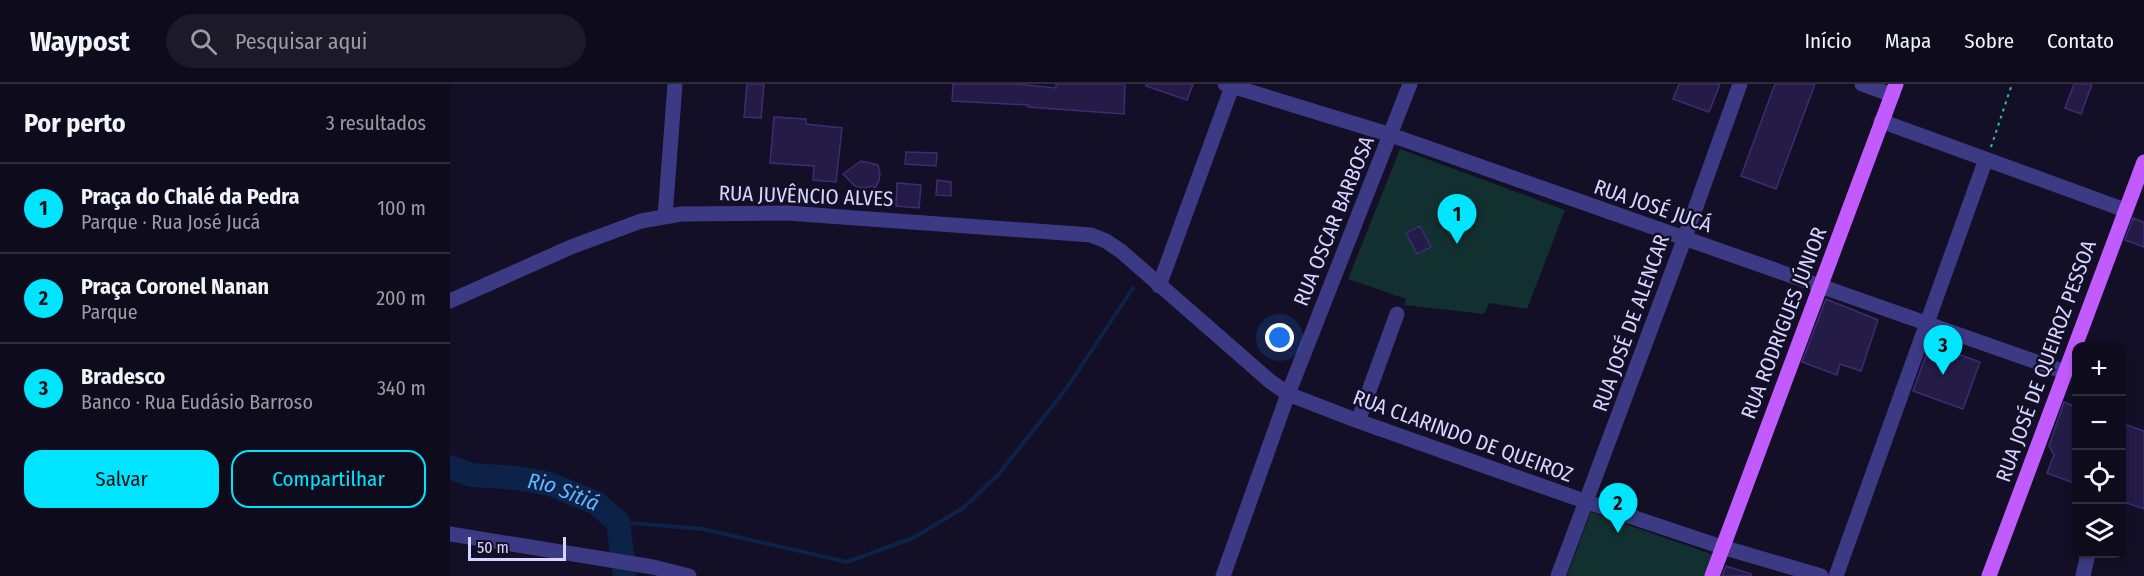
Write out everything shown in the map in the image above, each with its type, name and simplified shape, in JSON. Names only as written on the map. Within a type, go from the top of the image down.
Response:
[{"type":"main road","name":"RUA RODRIGUES JÚNIOR","points":[[1712,576],[1894,89]]},
{"type":"main road","name":"RUA JOSÉ DE QUEIROZ PESSOA","points":[[1989,576],[2144,162]]},
{"type":"street","points":[[665,217],[675,84]]},
{"type":"street","name":"RUA OSCAR BARBOSA","points":[[1223,576],[1288,394],[1410,84]]},
{"type":"street","name":"RUA JOSÉ DE ALENCAR","points":[[1558,576],[1740,84]]},
{"type":"street","points":[[1862,84],[1894,89]]},
{"type":"street","points":[[1159,286],[1230,85]]},
{"type":"street","name":"RUA JOSÉ JUCÁ","points":[[1230,85],[1390,135],[2065,372]]},
{"type":"street","points":[[1881,121],[2125,210]]},
{"type":"street","points":[[1836,576],[1986,159]]},
{"type":"street","name":"RUA JUVÊNCIO ALVES","points":[[450,301],[571,247],[641,221],[702,213],[788,213],[1091,235],[1106,241],[1122,252],[1159,286]]},
{"type":"street","name":"RUA CLARINDO DE QUEIROZ","points":[[1159,286],[1288,394],[1587,502],[1722,547],[1821,576]]},
{"type":"street","points":[[1358,421],[1397,314]]},
{"type":"street","points":[[450,534],[596,557],[689,576]]},
{"type":"street","points":[[2083,576],[2087,558]]},
{"type":"path","points":[[1986,159],[2012,84]]},
{"type":"green space","points":[[1400,149],[1565,210],[1527,309],[1489,303],[1484,314],[1404,305],[1406,299],[1348,279]]},
{"type":"green space","points":[[1591,512],[1714,555],[1706,576],[1567,576]]},
{"type":"building","points":[[747,84],[764,84],[761,118],[744,117]]},
{"type":"building","points":[[953,84],[1016,84],[1056,88],[1056,84],[1125,84],[1124,114],[952,101]]},
{"type":"building","points":[[1146,84],[1193,84],[1187,100],[1146,86]]},
{"type":"building","points":[[1679,84],[1720,84],[1709,112],[1673,99]]},
{"type":"building","points":[[1775,84],[1815,84],[1776,189],[1741,176]]},
{"type":"building","points":[[2074,84],[2092,84],[2081,114],[2065,108]]},
{"type":"building","points":[[774,117],[806,119],[806,124],[842,128],[836,182],[813,180],[814,166],[770,163]]},
{"type":"building","points":[[906,152],[937,153],[936,166],[905,164]]},
{"type":"building","points":[[861,161],[878,165],[879,181],[875,188],[855,186],[843,174]]},
{"type":"building","points":[[937,180],[951,182],[951,196],[936,195]]},
{"type":"building","points":[[897,183],[921,185],[919,208],[896,206]]},
{"type":"building","points":[[2133,218],[2144,222],[2144,247],[2125,240]]},
{"type":"building","points":[[1420,226],[1431,247],[1417,254],[1406,233]]},
{"type":"building","points":[[1826,299],[1878,320],[1861,371],[1840,364],[1837,375],[1802,362]]},
{"type":"building","points":[[1930,344],[1980,362],[1963,409],[1913,391]]},
{"type":"building","points":[[2064,402],[2072,405],[2072,482],[2047,473],[2054,455],[2049,446]]},
{"type":"building","points":[[2126,425],[2144,431],[2144,509],[2126,503]]},
{"type":"building","points":[[1726,566],[1751,574],[1751,576],[1722,576]]},
{"type":"waterway","points":[[618,522],[703,529],[847,562],[913,538],[963,508],[998,475],[1066,389],[1133,288]]},
{"type":"waterway","name":"Rio Sitiá","points":[[450,467],[472,475],[517,478],[550,484],[596,503],[618,522],[625,576]]},
{"type":"place","name":"Praça do Chalé da Pedra","points":[[1457,244]]},
{"type":"place","name":"Bradesco","points":[[1943,375]]},
{"type":"place","name":"Praça Coronel Nanan","points":[[1618,533]]}]
